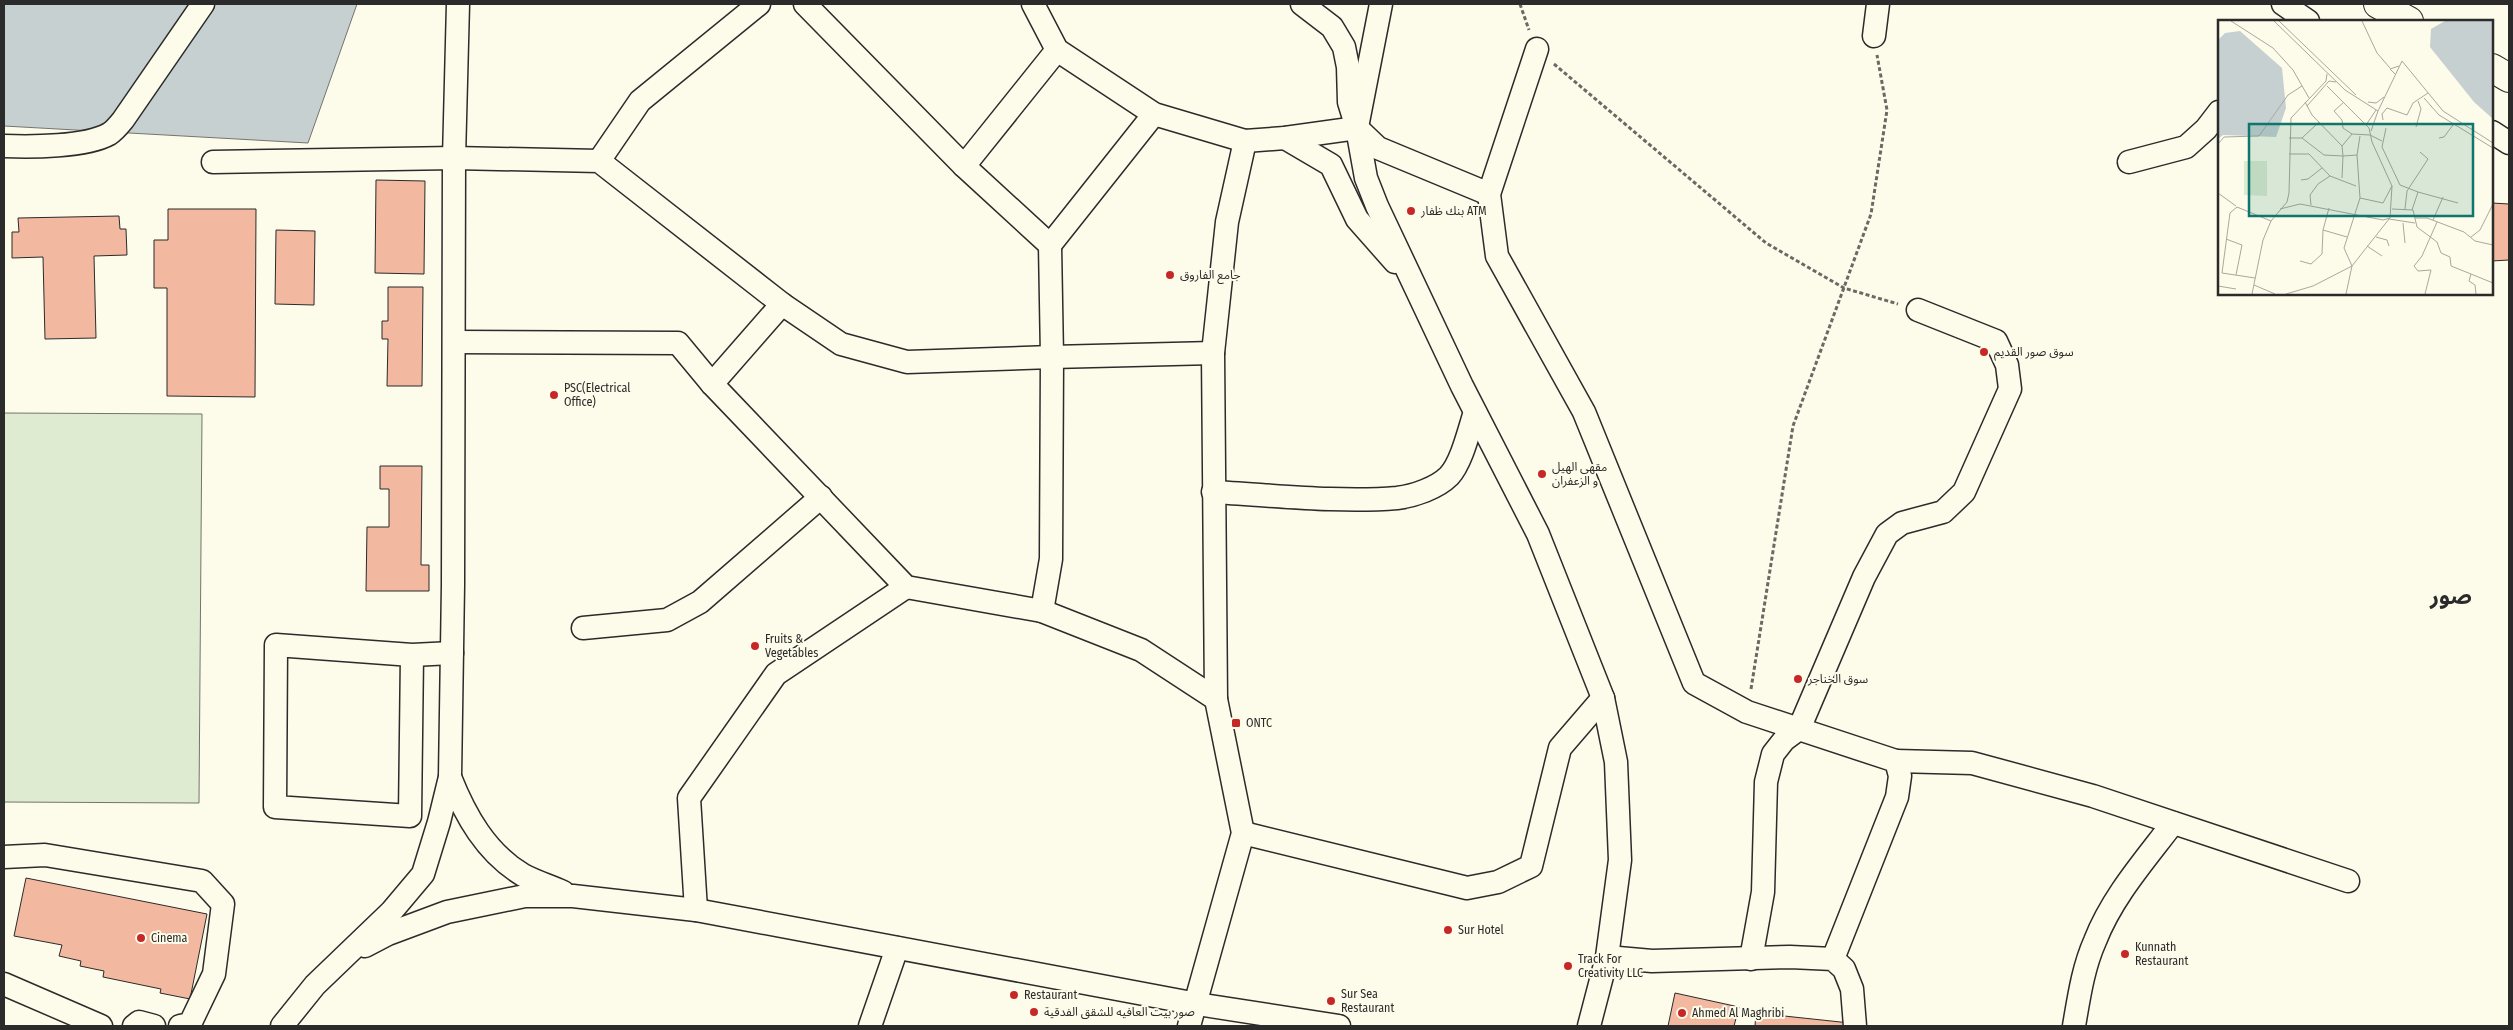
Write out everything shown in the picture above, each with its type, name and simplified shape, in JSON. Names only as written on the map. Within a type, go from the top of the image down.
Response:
[{"type":"main road","points":[[2378,4],[2407,20]]},
{"type":"main road","points":[[2493,69],[2509,78]]},
{"type":"street","points":[[4,146],[92,141],[110,134],[123,120],[203,4]]},
{"type":"street","points":[[282,1026],[315,985],[391,912],[423,874],[450,777],[454,158],[458,4]]},
{"type":"street","points":[[599,161],[640,101],[759,4]]},
{"type":"street","points":[[804,4],[964,166],[1050,245]]},
{"type":"street","points":[[1033,4],[1057,50],[1154,114],[1246,141],[1285,138],[1357,128]]},
{"type":"street","points":[[1357,128],[1381,4]]},
{"type":"street","points":[[1874,36],[1878,4]]},
{"type":"street","points":[[1316,6],[1344,47],[1348,67],[1349,102],[1357,128],[1366,178],[1377,206],[1475,412],[1538,534],[1603,698],[1616,762],[1620,860],[1607,958],[1589,1026]]},
{"type":"street","points":[[1537,49],[1488,194],[1497,256],[1584,412],[1694,684],[1747,712],[1896,761],[1972,763],[2093,796],[2348,881]]},
{"type":"street","points":[[964,166],[1057,50]]},
{"type":"street","points":[[2129,162],[2186,148],[2206,129],[2218,113]]},
{"type":"street","points":[[1042,611],[1051,559],[1052,357],[1050,245],[1154,114]]},
{"type":"street","points":[[1357,128],[1378,148],[1488,194]]},
{"type":"street","points":[[2493,133],[2509,143]]},
{"type":"street","points":[[1285,138],[1331,165],[1357,220],[1414,284]]},
{"type":"street","points":[[1189,1026],[1197,1004],[1243,833],[1216,699],[1213,353],[1227,222],[1246,141]]},
{"type":"street","points":[[213,162],[454,158],[599,161],[782,304],[841,344],[907,362],[1213,353]]},
{"type":"street","points":[[712,384],[782,304]]},
{"type":"street","points":[[1751,959],[1763,892],[1766,782],[1773,754],[1784,740],[1799,728],[1864,577],[1887,534],[1902,523],[1943,512],[1964,492],[2010,389],[2007,366],[1996,341],[1918,310]]},
{"type":"street","points":[[454,342],[678,343],[712,384],[906,587],[1042,611],[1141,650],[1216,699]]},
{"type":"street","points":[[1213,492],[1399,498],[1428,490],[1450,475],[1462,452],[1475,412]]},
{"type":"street","points":[[583,628],[666,620],[700,602],[820,497]]},
{"type":"street","points":[[696,910],[689,798],[776,674],[906,587]]},
{"type":"street","points":[[412,655],[410,816],[275,807],[276,645],[412,655],[452,653]]},
{"type":"street","points":[[1243,833],[1467,888],[1498,882],[1531,866],[1560,748],[1603,698]]},
{"type":"street","points":[[1833,960],[1897,797],[1900,776],[1896,761]]},
{"type":"street","points":[[450,777],[463,810],[485,843],[523,874],[573,896]]},
{"type":"street","points":[[2074,1026],[2083,978],[2095,940],[2118,896],[2173,823]]},
{"type":"street","points":[[4,857],[44,855],[202,881],[223,904],[214,974],[190,1024],[180,1026]]},
{"type":"street","points":[[346,955],[388,934],[447,912],[525,896],[573,896],[696,910],[1197,1004],[1339,1026]]},
{"type":"street","points":[[870,1026],[897,948]]},
{"type":"street","points":[[1607,958],[1652,961],[1790,957],[1833,960],[1844,969],[1852,989],[1855,1026]]},
{"type":"street","points":[[4,984],[101,1026]]},
{"type":"street","points":[[134,1026],[139,1022],[154,1026]]},
{"type":"path","points":[[1520,4],[1537,49],[1766,243],[1844,288],[1918,310]]},
{"type":"path","points":[[1747,712],[1793,426],[1871,214],[1886,110],[1874,36]]},
{"type":"green space","points":[[4,413],[202,414],[199,803],[4,802]]},
{"type":"shaded area","points":[[4,4],[357,4],[308,143],[4,126]]},
{"type":"building","points":[[376,180],[425,181],[424,274],[375,273]]},
{"type":"building","points":[[2493,203],[2509,204],[2509,260],[2493,261]]},
{"type":"building","points":[[168,209],[256,209],[255,397],[167,396],[167,288],[154,288],[154,240],[168,240]]},
{"type":"building","points":[[119,216],[120,229],[126,229],[127,255],[94,256],[96,338],[45,339],[43,257],[12,258],[12,232],[19,232],[18,218]]},
{"type":"building","points":[[276,230],[315,231],[314,305],[275,304]]},
{"type":"building","points":[[388,287],[423,287],[422,386],[387,386],[388,339],[382,339],[382,321],[388,321]]},
{"type":"building","points":[[380,466],[422,466],[421,565],[429,565],[429,591],[366,591],[367,527],[389,527],[389,489],[380,489]]},
{"type":"building","points":[[26,878],[207,914],[190,999],[160,993],[161,989],[103,977],[104,971],[80,966],[81,961],[59,956],[62,945],[14,936]]},
{"type":"building","points":[[1675,993],[1739,1007],[1734,1026],[1668,1026]]},
{"type":"building","points":[[1756,1013],[1850,1023],[1850,1026],[1755,1026]]},
{"type":"place","name":"بنك ظفار ATM","points":[[1411,211]]},
{"type":"place","name":"جامع الفاروق","points":[[1170,275]]},
{"type":"place","name":"سوق صور القديم","points":[[1984,352]]},
{"type":"place","name":"PSC(Electrical Office)","points":[[554,395]]},
{"type":"place","name":"مقهى الهيل و الزعفران","points":[[1542,474]]},
{"type":"place","name":"Fruits & Vegetables","points":[[755,646]]},
{"type":"place","name":"سوق الخناجر","points":[[1798,679]]},
{"type":"place","name":"ONTC","points":[[1236,723]]},
{"type":"place","name":"Sur Hotel","points":[[1448,930]]},
{"type":"place","name":"Cinema","points":[[141,938]]},
{"type":"place","name":"Kunnath Restaurant","points":[[2125,954]]},
{"type":"place","name":"Track For Creativity LLC","points":[[1568,966]]},
{"type":"place","name":"Restaurant","points":[[1014,995]]},
{"type":"place","name":"Sur Sea Restaurant","points":[[1331,1001]]},
{"type":"place","name":"صور بيت العافيه للشقق الفدقية","points":[[1034,1012]]},
{"type":"place","name":"Ahmed Al Maghribi","points":[[1682,1013]]},
{"type":"district","name":"صور","points":[[2451,596]]}]
